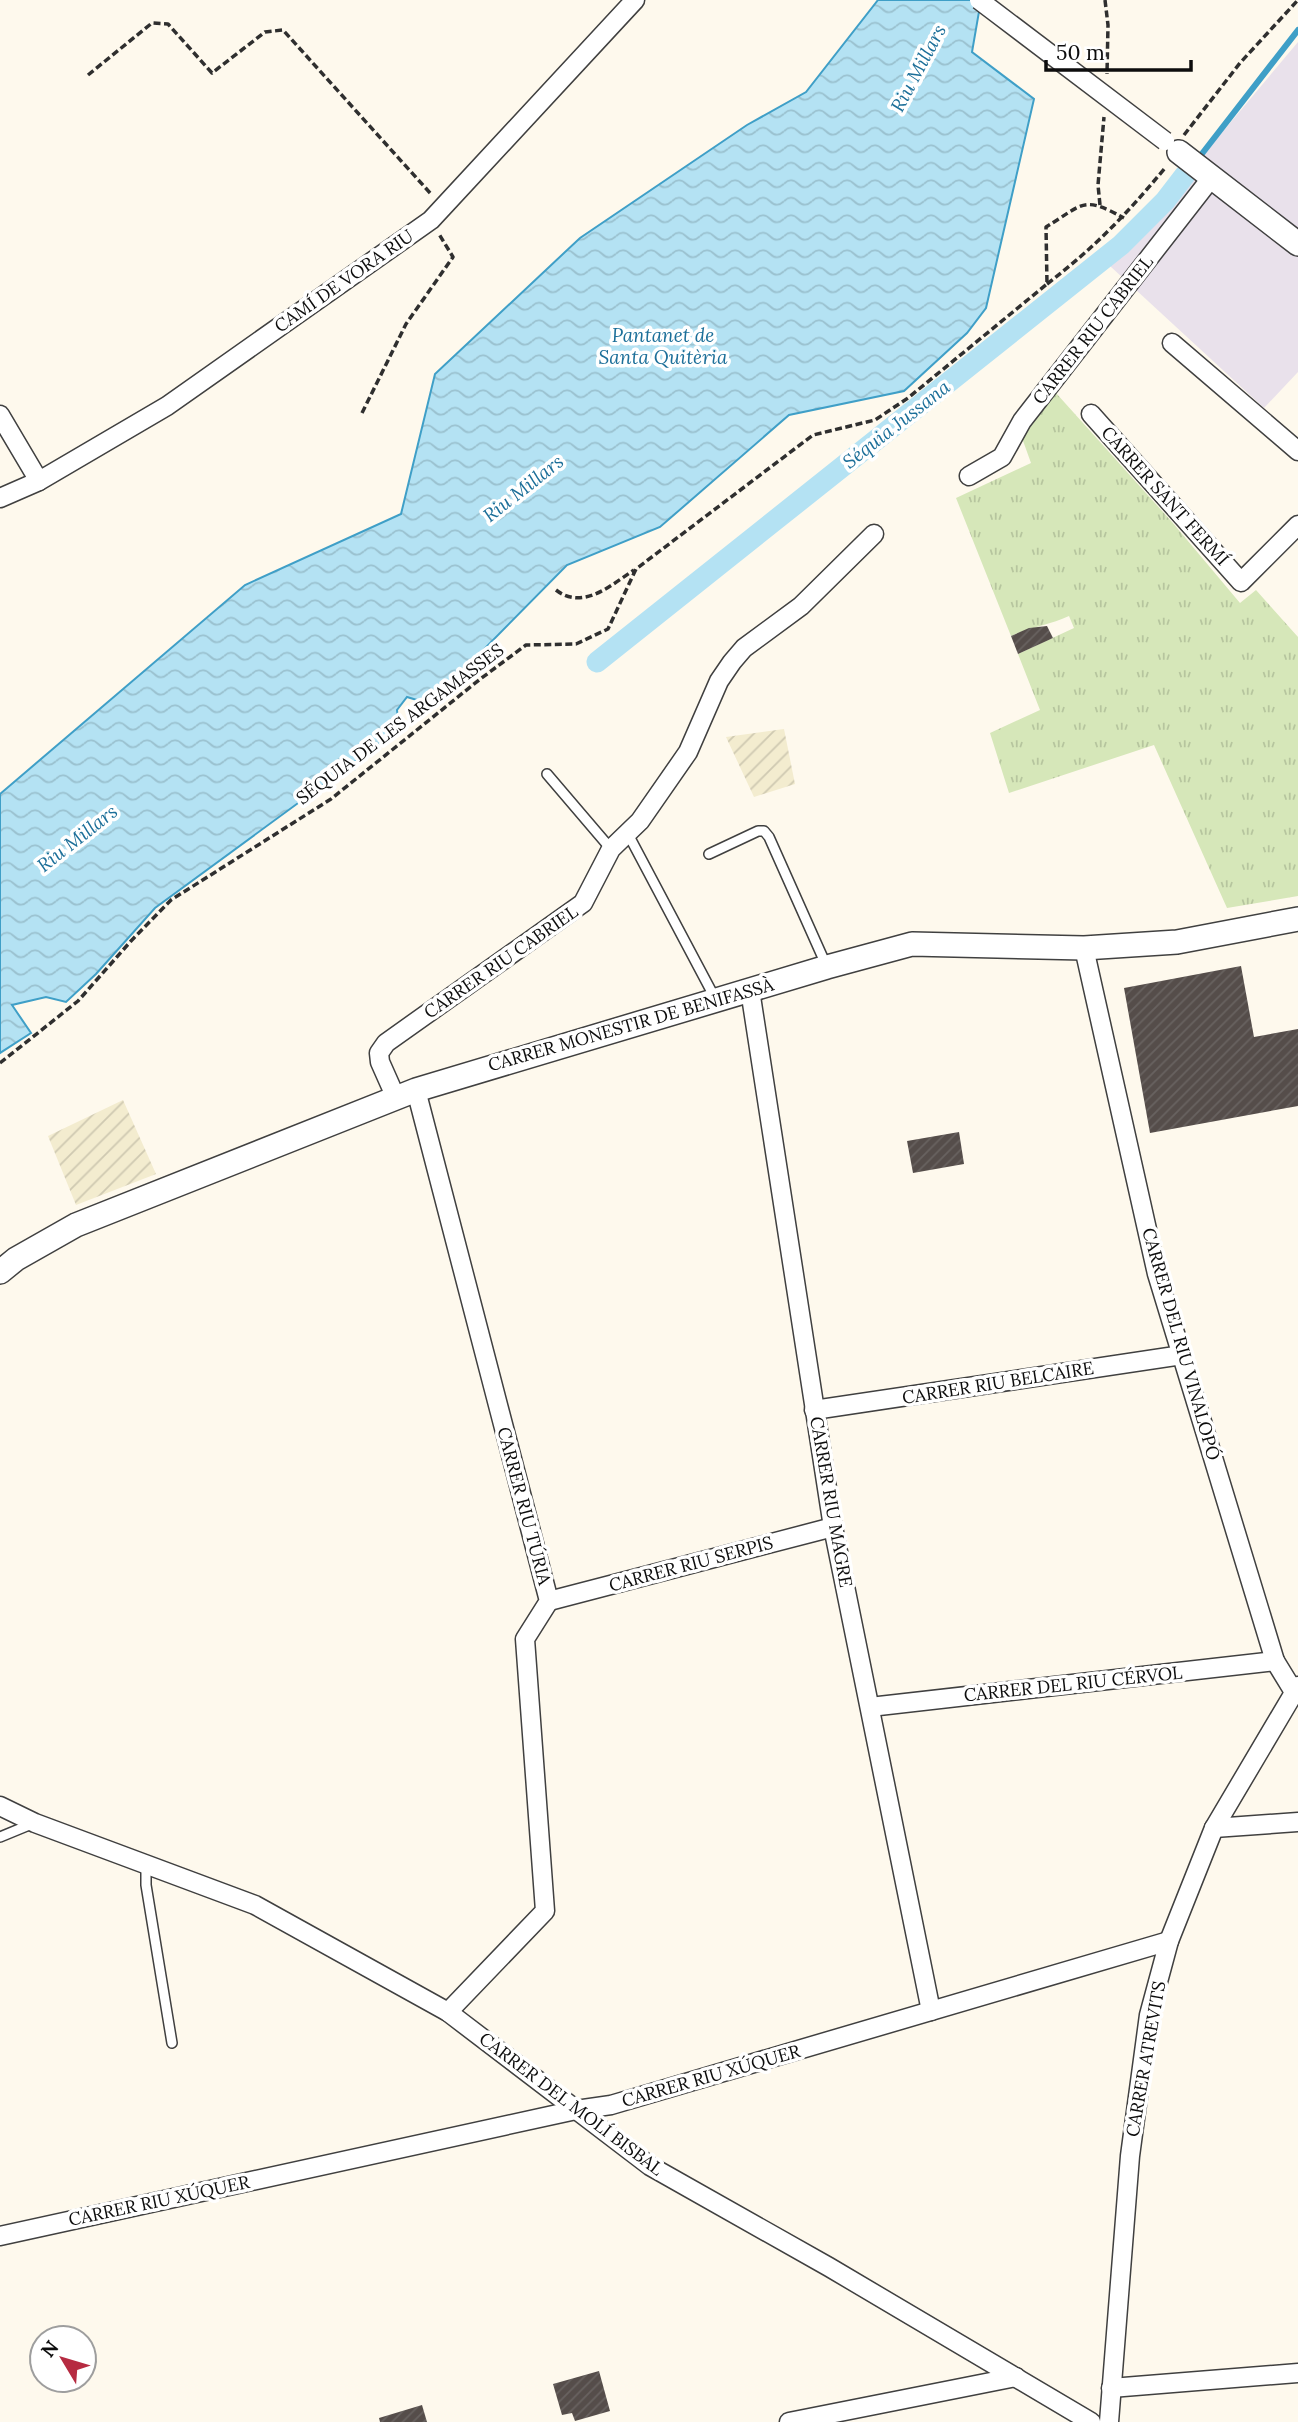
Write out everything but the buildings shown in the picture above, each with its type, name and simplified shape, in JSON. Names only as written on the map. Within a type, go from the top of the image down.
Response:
[{"type":"street","name":"CAMÍ DE VORA RIU","points":[[0,498],[39,481],[167,405],[437,214],[635,0]]},
{"type":"street","points":[[979,0],[1298,244]]},
{"type":"street","name":"CARRER RIU CABRIEL","points":[[970,476],[1002,457],[1022,421],[1212,177]]},
{"type":"street","points":[[1172,343],[1298,451]]},
{"type":"street","name":"CARRER SANT FERMÍ","points":[[1091,414],[1241,582],[1298,525]]},
{"type":"street","points":[[0,415],[39,481]]},
{"type":"street","name":"CARRER RIU CABRIEL","points":[[406,1094],[380,1062],[379,1053],[386,1043],[574,911],[590,893],[611,849],[640,821],[688,752],[719,681],[732,662],[744,648],[801,606],[874,534]]},
{"type":"street","name":"CARRER MONESTIR DE BENIFASSÀ","points":[[0,1272],[16,1259],[76,1225],[406,1094],[827,967],[912,944],[1084,948],[1177,942],[1298,919]]},
{"type":"street","name":"CARRER DEL RIU VINALOPÓ","points":[[1084,948],[1157,1275],[1275,1661],[1296,1689]]},
{"type":"street","name":"CARRER RIU MAGRE","points":[[750,990],[833,1527],[931,2011]]},
{"type":"street","name":"CARRER RIU TÚRIA","points":[[406,1094],[549,1601],[525,1639],[545,1911],[447,2012]]},
{"type":"street","name":"CARRER RIU BELCAIRE","points":[[814,1410],[1182,1355]]},
{"type":"street","name":"CARRER RIU SERPIS","points":[[549,1601],[833,1527]]},
{"type":"street","name":"CARRER DEL RIU CÉRVOL","points":[[870,1707],[1275,1661]]},
{"type":"street","name":"CARRER ATREVITS","points":[[1109,2422],[1130,2156],[1149,2015],[1169,1941],[1214,1828],[1296,1689]]},
{"type":"street","name":"CARRER DEL MOLÍ BISBAL","points":[[0,1806],[35,1823],[255,1905],[447,2012],[650,2166],[829,2267],[1091,2422]]},
{"type":"street","points":[[1214,1828],[1298,1822]]},
{"type":"street","name":"CARRER RIU XÚQUER","points":[[0,2236],[576,2110],[611,2105],[1169,1941]]},
{"type":"street","points":[[1111,2388],[1298,2373]]},
{"type":"street","points":[[789,2422],[1016,2377]]},
{"type":"lane","points":[[547,774],[611,849]]},
{"type":"lane","points":[[709,854],[758,831],[764,831],[827,967]]},
{"type":"lane","points":[[628,834],[716,1000]]},
{"type":"lane","points":[[0,1838],[35,1823]]},
{"type":"lane","points":[[146,1865],[146,1885],[172,2043]]},
{"type":"path","points":[[556,590],[576,599],[586,598],[636,569],[813,435],[875,420],[908,398],[1088,253],[1124,218],[1172,146],[1298,0]]},
{"type":"path","points":[[88,75],[152,23],[168,24],[212,73],[265,32],[283,30],[437,214],[453,257],[406,324],[362,413]]},
{"type":"path","points":[[1047,284],[1046,227],[1086,203],[1100,205],[1124,218]]},
{"type":"path","name":"SÉQUIA DE LES ARGAMASSES","points":[[0,1063],[78,1001],[171,900],[331,799],[526,645],[576,644],[608,629],[636,569]]},
{"type":"shaded area","points":[[1298,42],[1298,372],[1264,408],[1110,266]]},
{"type":"shaded area","points":[[784,729],[795,784],[754,797],[726,737]]},
{"type":"shaded area","points":[[123,1100],[156,1174],[76,1205],[48,1136]]},
{"type":"green space","points":[[1056,393],[1172,522],[1240,603],[1256,590],[1298,637],[1298,896],[1227,908],[1154,745],[1009,793],[990,733],[1040,710],[1018,654],[1074,628],[1069,616],[1011,636],[956,498],[1031,463],[1022,438]]},
{"type":"water","name":"Pantanet de Santa Quitèria","points":[[878,0],[981,0],[972,52],[1034,99],[986,308],[967,333],[904,391],[789,415],[660,527],[567,565],[430,704],[407,697],[397,710],[399,729],[155,908],[96,974],[66,1002],[46,997],[12,1005],[31,1033],[0,1053],[0,794],[245,585],[401,514],[435,374],[580,238],[747,125],[806,92]]},
{"type":"waterway","name":"Séquia Jussana","points":[[1201,155],[1298,30]]},
{"type":"waterway","name":"Séquia Jussana","points":[[597,662],[1121,245],[1165,201],[1185,175]]},
{"type":"water label","name":"Riu Millars","points":[[918,68]]},
{"type":"water label","name":"Riu Millars","points":[[523,488]]},
{"type":"water label","name":"Riu Millars","points":[[77,838]]}]
